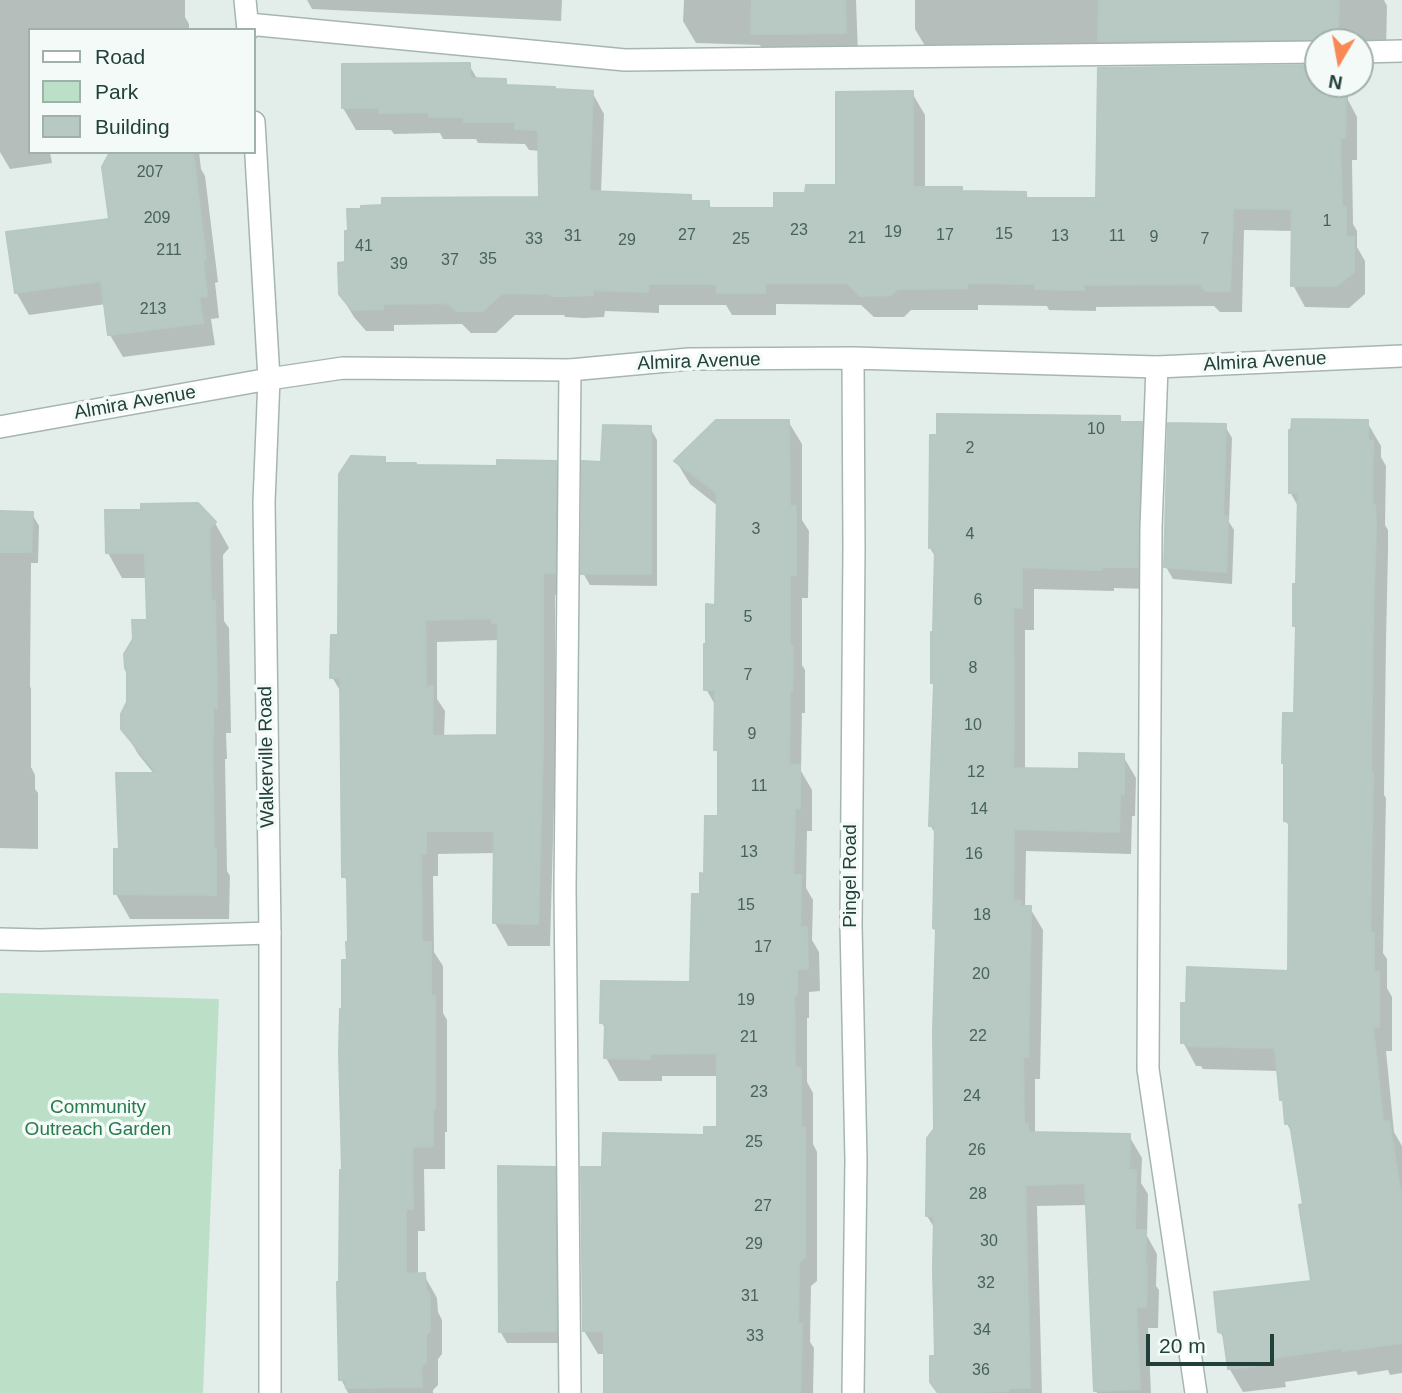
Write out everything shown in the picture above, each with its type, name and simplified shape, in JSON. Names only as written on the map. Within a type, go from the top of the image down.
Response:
[{"type":"street","points":[[245,0],[248,27],[625,60],[1304,52]]},
{"type":"street","points":[[1374,52],[1402,51]]},
{"type":"street","name":"Walkerville Road","points":[[256,154],[269,379],[264,502],[270,933],[270,1393]]},
{"type":"street","name":"Almira Avenue","points":[[0,427],[343,368],[570,370],[689,359],[853,358],[1157,367],[1402,356]]},
{"type":"street","name":"Pingel Road","points":[[853,358],[851,925],[856,1160],[853,1393]]},
{"type":"street","points":[[1157,367],[1151,528],[1148,1069],[1196,1393]]},
{"type":"street","points":[[570,370],[565,874],[570,1393]]},
{"type":"street","points":[[0,939],[270,933]]},
{"type":"green space","name":"Community Outreach Garden","points":[[0,993],[219,999],[203,1393],[0,1393]]},
{"type":"building","points":[[752,0],[845,0],[846,33],[751,34]]},
{"type":"building","points":[[1099,0],[1339,0],[1338,28],[1304,28],[1304,39],[1098,41]]},
{"type":"building","points":[[470,63],[470,78],[506,79],[506,85],[593,91],[589,191],[691,195],[691,201],[709,201],[709,208],[774,208],[774,193],[805,193],[806,185],[836,185],[836,92],[913,91],[913,187],[962,187],[962,191],[1026,192],[1026,198],[1096,198],[1098,68],[1304,65],[1304,98],[1346,98],[1345,138],[1340,138],[1342,207],[1346,207],[1346,237],[1354,237],[1354,272],[1336,286],[1291,286],[1292,209],[1233,208],[1230,291],[1206,291],[1200,284],[1084,285],[1084,290],[1035,289],[1035,284],[967,283],[967,288],[898,289],[891,295],[860,296],[847,283],[765,283],[765,293],[717,293],[717,284],[648,284],[648,292],[593,290],[593,295],[571,296],[502,293],[483,311],[457,311],[447,303],[383,304],[383,309],[352,310],[339,294],[338,263],[345,262],[347,209],[382,205],[382,198],[539,197],[538,130],[515,129],[515,122],[464,122],[464,117],[429,117],[429,112],[379,113],[380,108],[342,108],[342,64]]},
{"type":"building","points":[[109,154],[193,154],[206,260],[203,260],[207,296],[199,297],[203,323],[108,335],[101,281],[15,293],[6,232],[109,219],[102,167]]},
{"type":"building","points":[[937,414],[1120,416],[1120,422],[1142,422],[1138,567],[1102,567],[1102,570],[1022,567],[1022,608],[1013,608],[1013,768],[1079,769],[1079,753],[1124,754],[1124,794],[1120,794],[1119,832],[1014,829],[1013,900],[1021,901],[1021,906],[1031,906],[1028,1057],[1023,1057],[1024,1124],[1028,1124],[1028,1132],[1130,1134],[1129,1170],[1136,1170],[1135,1230],[1146,1230],[1146,1307],[1136,1307],[1140,1389],[1094,1391],[1085,1183],[1025,1185],[1030,1388],[938,1393],[930,1382],[930,1356],[935,1356],[934,1216],[926,1216],[927,1138],[934,1129],[936,929],[933,928],[935,826],[929,826],[934,683],[931,683],[931,632],[935,548],[929,548],[930,435],[937,435]]},
{"type":"building","points":[[1292,419],[1368,420],[1368,441],[1373,441],[1372,505],[1375,505],[1376,525],[1370,933],[1374,933],[1374,972],[1379,972],[1379,1027],[1373,1027],[1383,1122],[1389,1121],[1402,1203],[1402,1343],[1272,1358],[1273,1364],[1228,1369],[1223,1333],[1218,1332],[1214,1292],[1311,1281],[1299,1205],[1303,1204],[1290,1124],[1285,1124],[1283,1100],[1280,1100],[1275,1048],[1187,1046],[1187,1043],[1181,1043],[1181,1003],[1186,1003],[1187,967],[1288,971],[1289,822],[1284,821],[1282,763],[1283,713],[1294,713],[1296,626],[1293,626],[1293,584],[1296,584],[1298,493],[1289,493],[1289,430]]},
{"type":"building","points":[[716,420],[789,420],[790,506],[796,506],[796,575],[790,575],[790,646],[793,646],[789,765],[800,765],[800,808],[795,808],[793,875],[801,875],[800,927],[807,927],[808,969],[797,969],[797,995],[794,995],[795,1068],[801,1068],[801,1127],[805,1127],[805,1257],[799,1262],[798,1323],[802,1324],[800,1393],[604,1393],[604,1331],[583,1331],[581,1167],[602,1167],[603,1133],[704,1135],[704,1127],[717,1127],[717,1053],[650,1054],[650,1059],[604,1058],[605,1023],[600,1023],[601,981],[690,982],[692,894],[700,894],[700,873],[704,874],[705,816],[718,816],[718,750],[714,750],[715,690],[704,690],[706,604],[715,605],[717,493],[674,461]]},
{"type":"building","points":[[1168,423],[1226,424],[1223,516],[1228,516],[1226,572],[1164,567]]},
{"type":"building","points":[[603,425],[651,426],[651,574],[581,574],[582,461],[601,462]]},
{"type":"building","points":[[351,456],[385,457],[385,463],[416,465],[497,466],[497,460],[556,461],[555,573],[543,573],[543,744],[538,924],[493,923],[494,831],[426,831],[426,854],[421,854],[422,942],[431,942],[431,996],[435,996],[435,1109],[433,1146],[412,1147],[413,1209],[406,1209],[406,1274],[425,1273],[426,1289],[430,1295],[430,1331],[426,1335],[426,1362],[421,1367],[422,1387],[346,1388],[346,1380],[339,1380],[337,1282],[342,1170],[339,1053],[342,960],[347,960],[348,942],[347,877],[342,877],[340,678],[330,678],[331,635],[338,635],[339,474]],"holes":[[[492,618],[492,623],[498,623],[497,735],[432,736],[433,686],[426,687],[425,620]]]},
{"type":"building","points":[[198,503],[216,522],[209,529],[211,601],[215,601],[217,708],[213,708],[212,734],[216,895],[114,894],[114,849],[119,849],[116,773],[157,773],[121,729],[121,714],[127,702],[124,654],[133,639],[132,620],[147,620],[145,553],[106,553],[105,510],[141,510],[141,504]]},
{"type":"building","points":[[0,511],[33,512],[31,552],[0,552]]},
{"type":"building","points":[[498,1166],[555,1167],[556,1331],[499,1332]]}]
